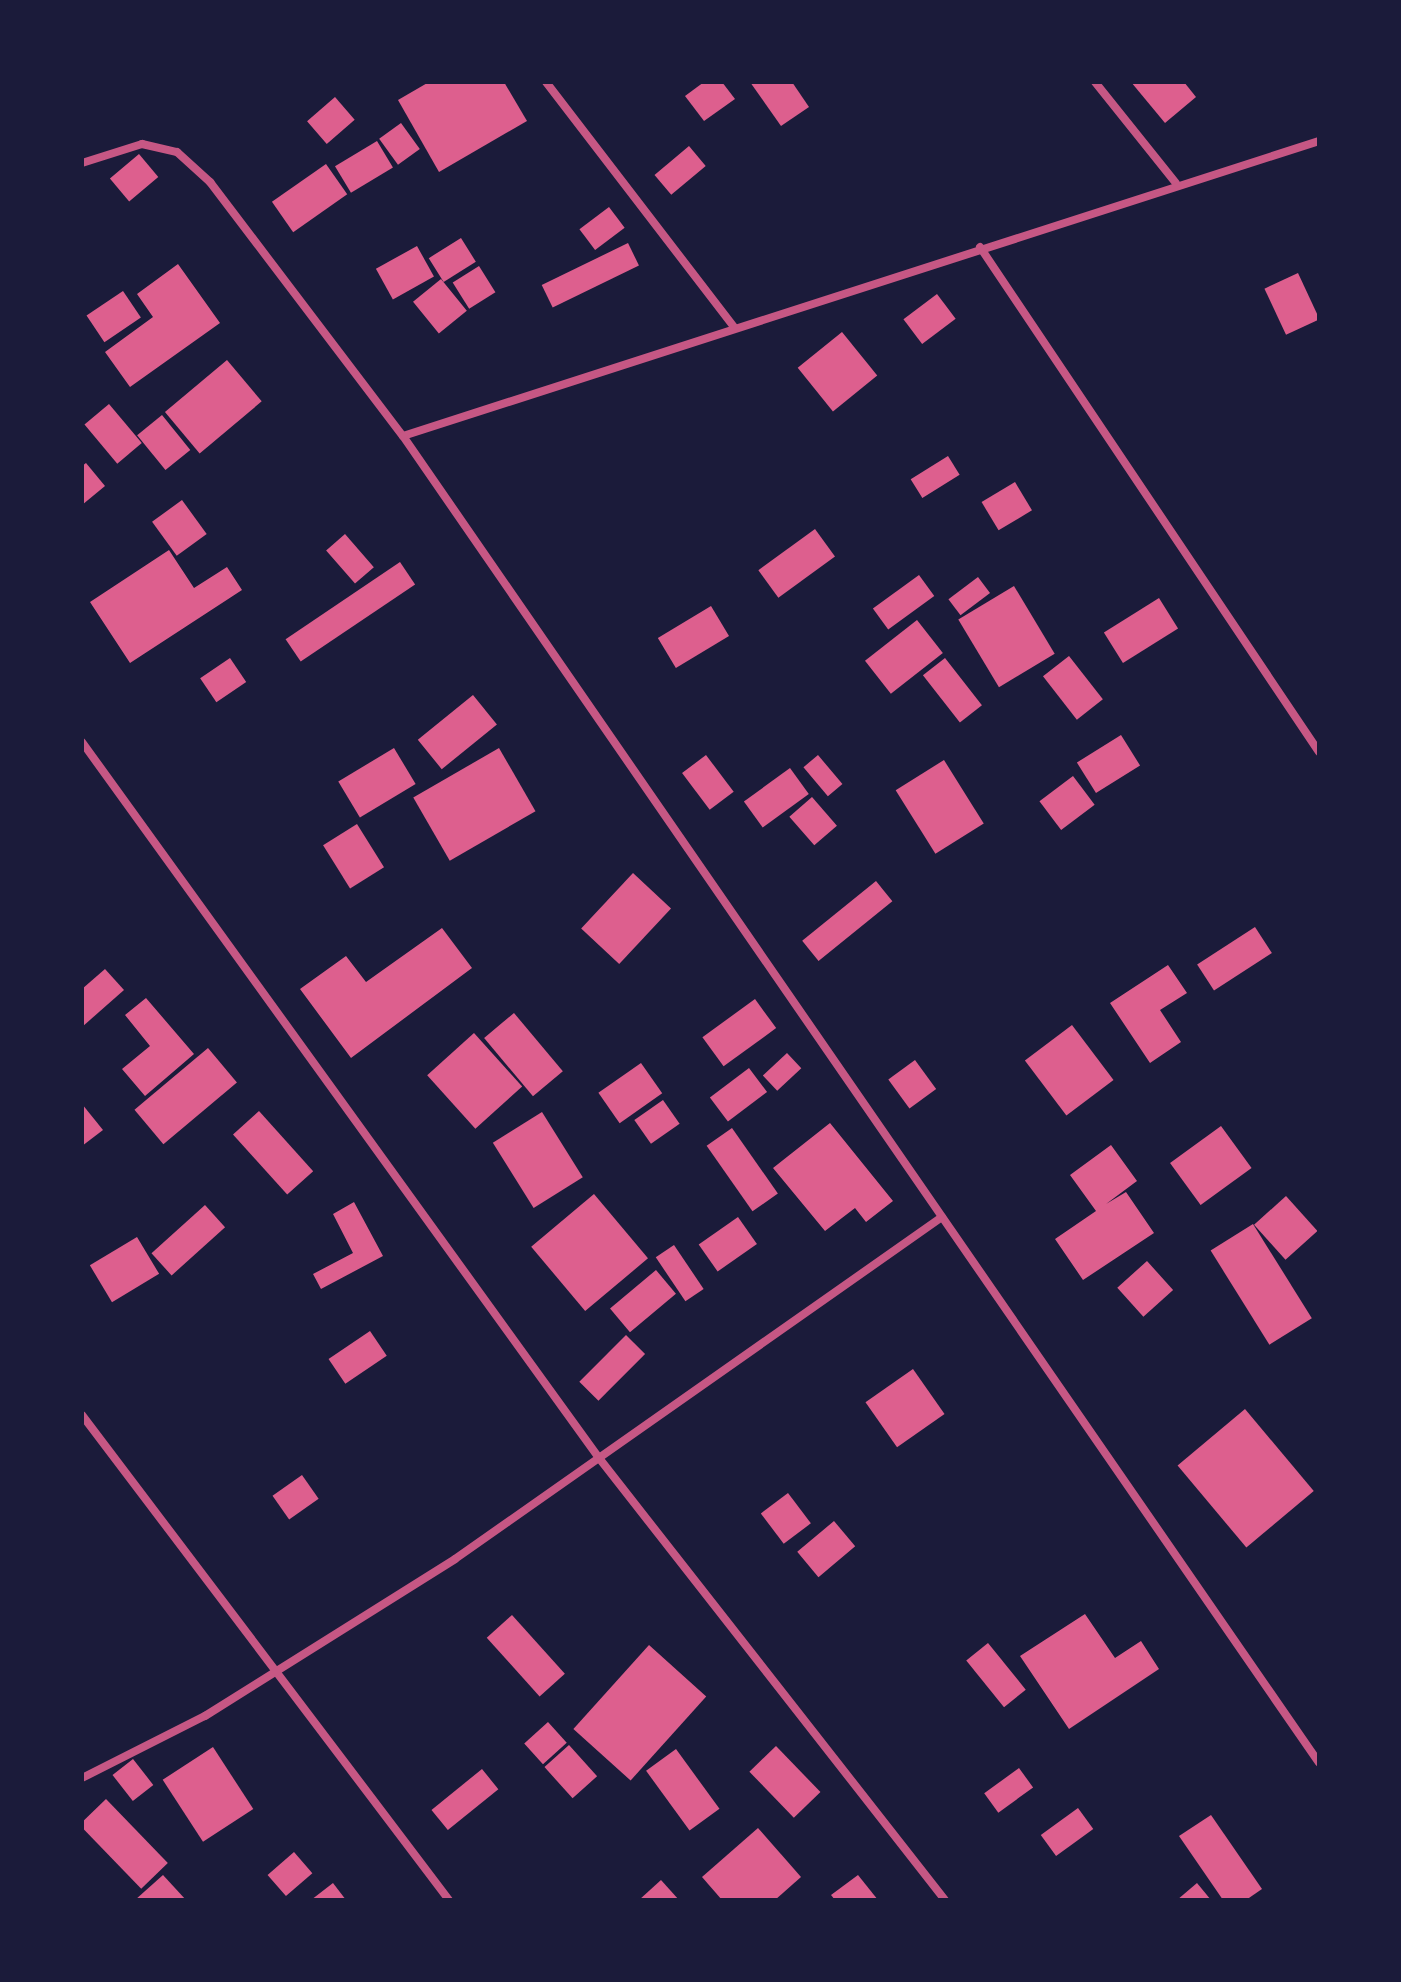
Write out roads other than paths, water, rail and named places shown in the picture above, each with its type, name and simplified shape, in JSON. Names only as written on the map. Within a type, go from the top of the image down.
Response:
[{"type":"street","points":[[546,82],[734,327]]},
{"type":"street","points":[[1095,82],[1176,183]]},
{"type":"street","points":[[403,436],[1176,183],[1319,141]]},
{"type":"street","points":[[84,159],[142,144],[177,152],[210,182],[403,436],[1319,1763]]},
{"type":"street","points":[[980,247],[1319,752]]},
{"type":"street","points":[[82,742],[599,1458],[945,1900]]},
{"type":"street","points":[[82,1778],[205,1716],[455,1559],[942,1217]]},
{"type":"street","points":[[82,1415],[278,1670],[449,1900]]}]
